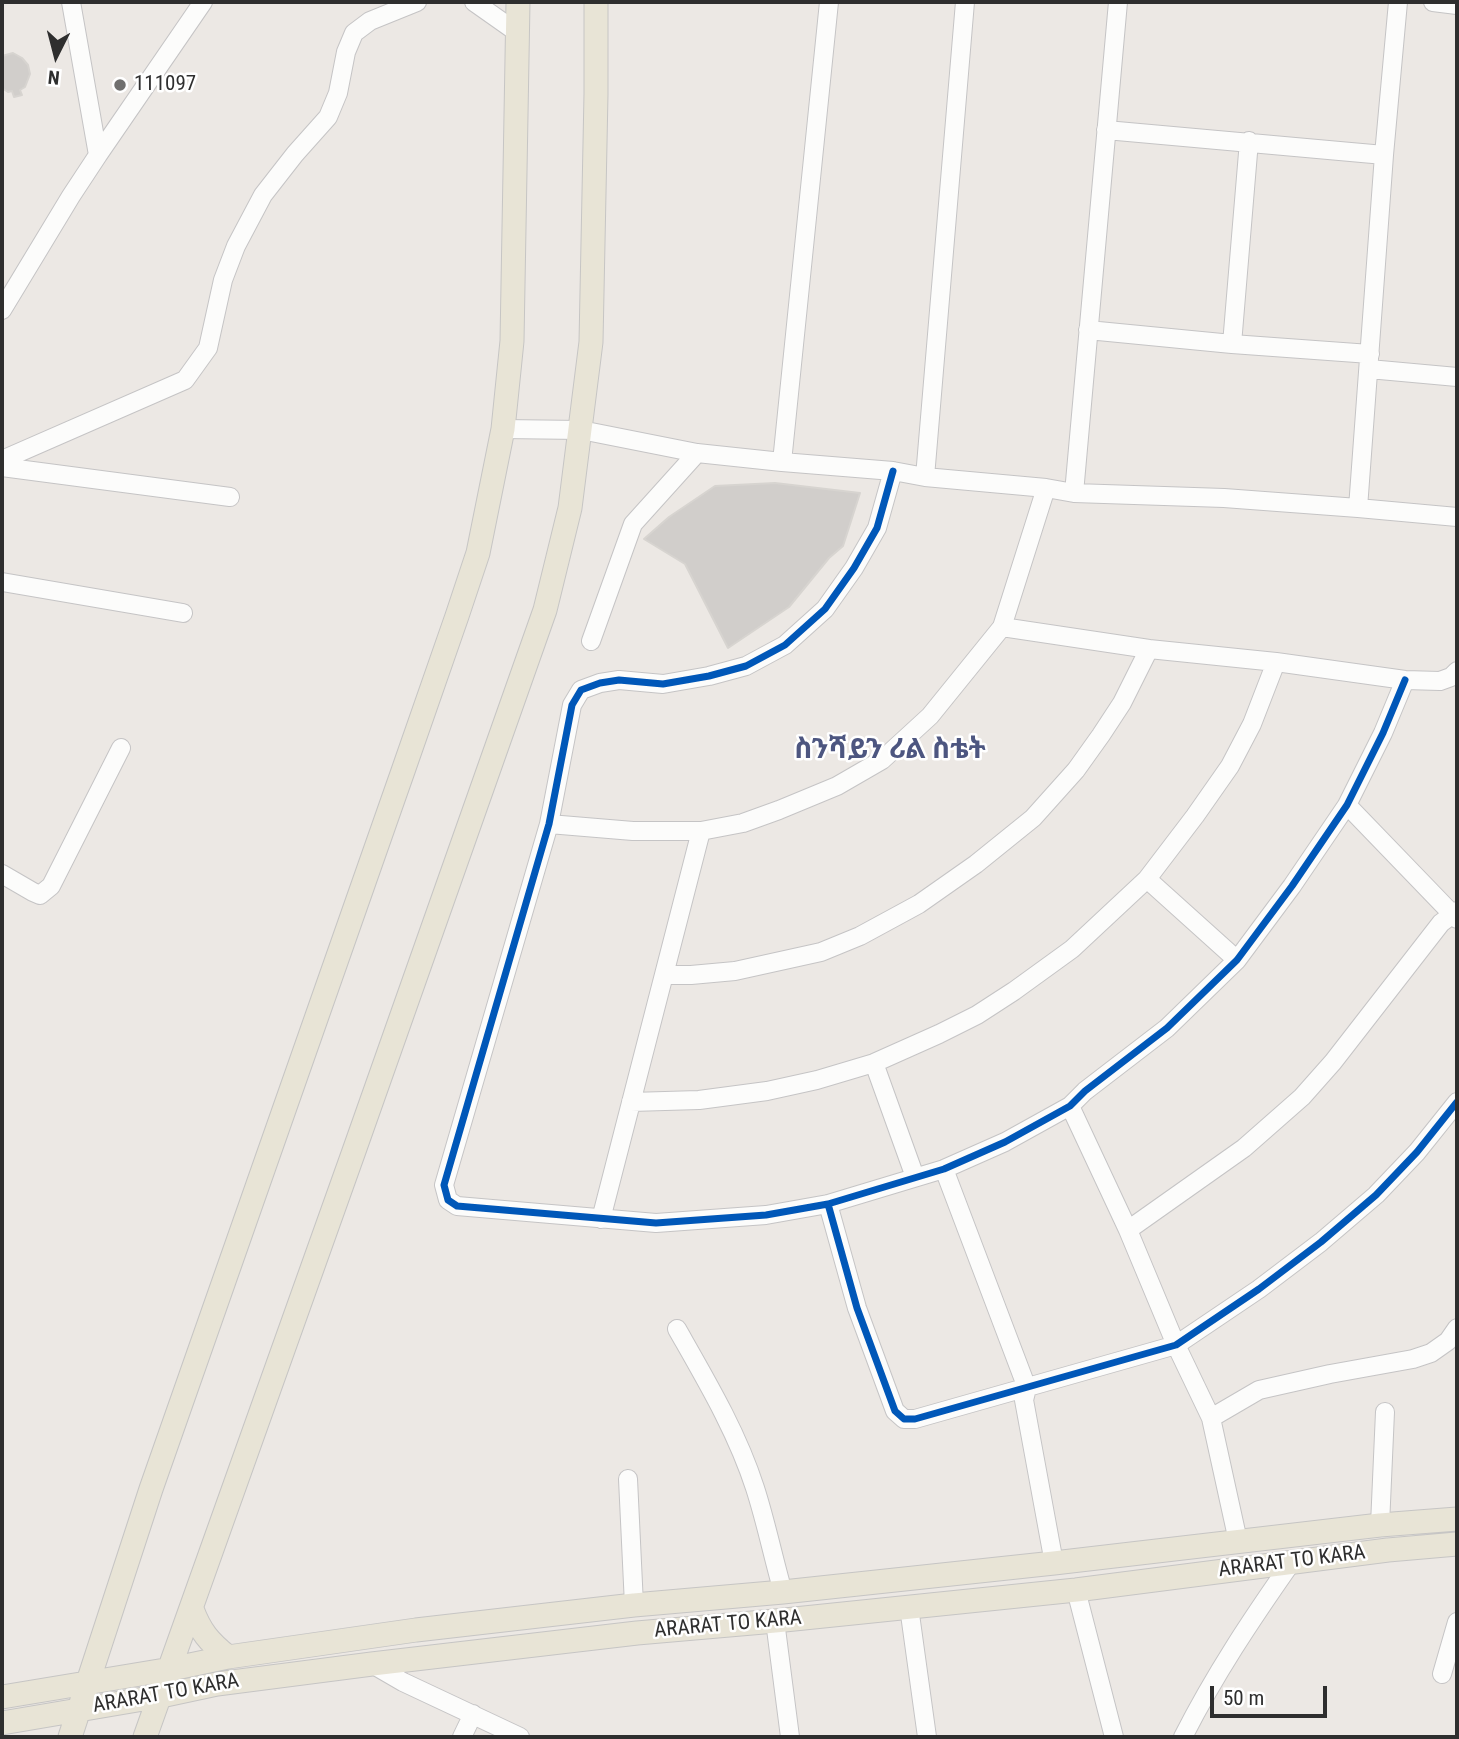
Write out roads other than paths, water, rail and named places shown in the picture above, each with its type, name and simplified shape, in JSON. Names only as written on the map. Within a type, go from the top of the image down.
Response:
[{"type":"main road","points":[[70,1737],[151,1489],[478,553],[503,429],[512,341],[517,2]]},
{"type":"main road","points":[[145,1737],[545,610],[570,508],[591,342],[596,2]]},
{"type":"main road","name":"ARARAT TO KARA","points":[[2,1697],[228,1657],[416,1630],[1054,1563],[1380,1525],[1457,1519]]},
{"type":"main road","name":"ARARAT TO KARA","points":[[4,1721],[161,1696],[217,1684],[372,1664],[637,1633],[1076,1590],[1388,1550],[1457,1544]]},
{"type":"main road","points":[[832,1586],[838,1614]]},
{"type":"main road","points":[[192,1609],[201,1630],[211,1644],[228,1657]]},
{"type":"street","points":[[71,2],[98,155]]},
{"type":"street","points":[[2,310],[71,196],[203,2]]},
{"type":"street","points":[[2,460],[185,380],[208,348],[223,280],[236,246],[263,195],[328,117],[338,93],[346,52],[354,33],[370,21],[417,2]]},
{"type":"street","points":[[474,2],[518,33]]},
{"type":"street","points":[[782,462],[829,2]]},
{"type":"street","points":[[925,477],[965,2]]},
{"type":"street","points":[[1074,493],[1118,2]]},
{"type":"street","points":[[1359,508],[1384,155],[1398,2]]},
{"type":"street","points":[[1433,2],[1457,5]]},
{"type":"street","points":[[1106,130],[1384,155]]},
{"type":"street","points":[[1232,344],[1249,142]]},
{"type":"street","points":[[1088,330],[1370,361],[1457,377]]},
{"type":"street","points":[[503,429],[581,430],[697,453],[893,471],[1074,493],[1224,498],[1457,517]]},
{"type":"street","points":[[591,641],[633,524],[697,453]]},
{"type":"street","points":[[2,467],[230,497]]},
{"type":"street","points":[[893,471],[877,528],[854,568],[825,610],[785,645],[746,666],[709,676],[663,684],[619,680],[600,682],[581,690],[572,705],[549,824],[444,1185],[447,1200],[457,1206],[656,1223],[766,1215],[828,1203],[944,1169],[1005,1142],[1070,1106],[1085,1091],[1167,1028],[1237,960],[1347,805],[1383,733],[1405,680]]},
{"type":"street","points":[[549,824],[633,831],[701,831],[743,823],[837,786],[882,760],[930,716],[1002,627],[1046,488]]},
{"type":"street","points":[[2,582],[183,613]]},
{"type":"street","points":[[1002,627],[1149,649],[1276,662],[1405,680],[1440,681],[1451,677],[1457,671]]},
{"type":"street","points":[[664,975],[735,971],[821,952],[860,936],[919,904],[976,864],[1033,818],[1076,770],[1101,735],[1122,703],[1149,649]]},
{"type":"street","points":[[631,1102],[699,1100],[767,1091],[817,1080],[874,1063],[977,1015],[1014,991],[1072,949],[1147,879],[1230,766],[1252,724],[1276,662]]},
{"type":"street","points":[[2,874],[40,895],[46,892],[121,748]]},
{"type":"street","points":[[1128,1230],[1244,1148],[1302,1097],[1333,1062],[1441,923],[1456,915],[1347,805]]},
{"type":"street","points":[[601,1219],[701,831]]},
{"type":"street","points":[[1147,879],[1237,960]]},
{"type":"street","points":[[874,1063],[915,1177]]},
{"type":"street","points":[[828,1203],[857,1308],[895,1411],[904,1419],[915,1419],[1176,1345],[1259,1289],[1321,1242],[1376,1195],[1417,1152],[1457,1102]]},
{"type":"street","points":[[1070,1106],[1211,1419],[1238,1541]]},
{"type":"street","points":[[944,1169],[1027,1388],[1024,1400],[1054,1563]]},
{"type":"street","points":[[677,1329],[713,1393],[755,1487],[782,1592]]},
{"type":"street","points":[[1211,1419],[1259,1390],[1413,1359],[1431,1353],[1454,1337]]},
{"type":"street","points":[[1380,1525],[1385,1412]]},
{"type":"street","points":[[628,1479],[634,1605]]},
{"type":"street","points":[[1183,1737],[1241,1633],[1291,1563]]},
{"type":"street","points":[[1076,1590],[1114,1737]]},
{"type":"street","points":[[909,1607],[927,1737]]},
{"type":"street","points":[[775,1621],[790,1737]]},
{"type":"street","points":[[1442,1674],[1457,1622]]},
{"type":"street","points":[[372,1664],[403,1682],[520,1737]]},
{"type":"street","points":[[462,1737],[473,1714]]},
{"type":"place","name":"111097","points":[[120,85]]},
{"type":"district","name":"ስንሻይን ሪል ስቴት","points":[[890,751]]}]
